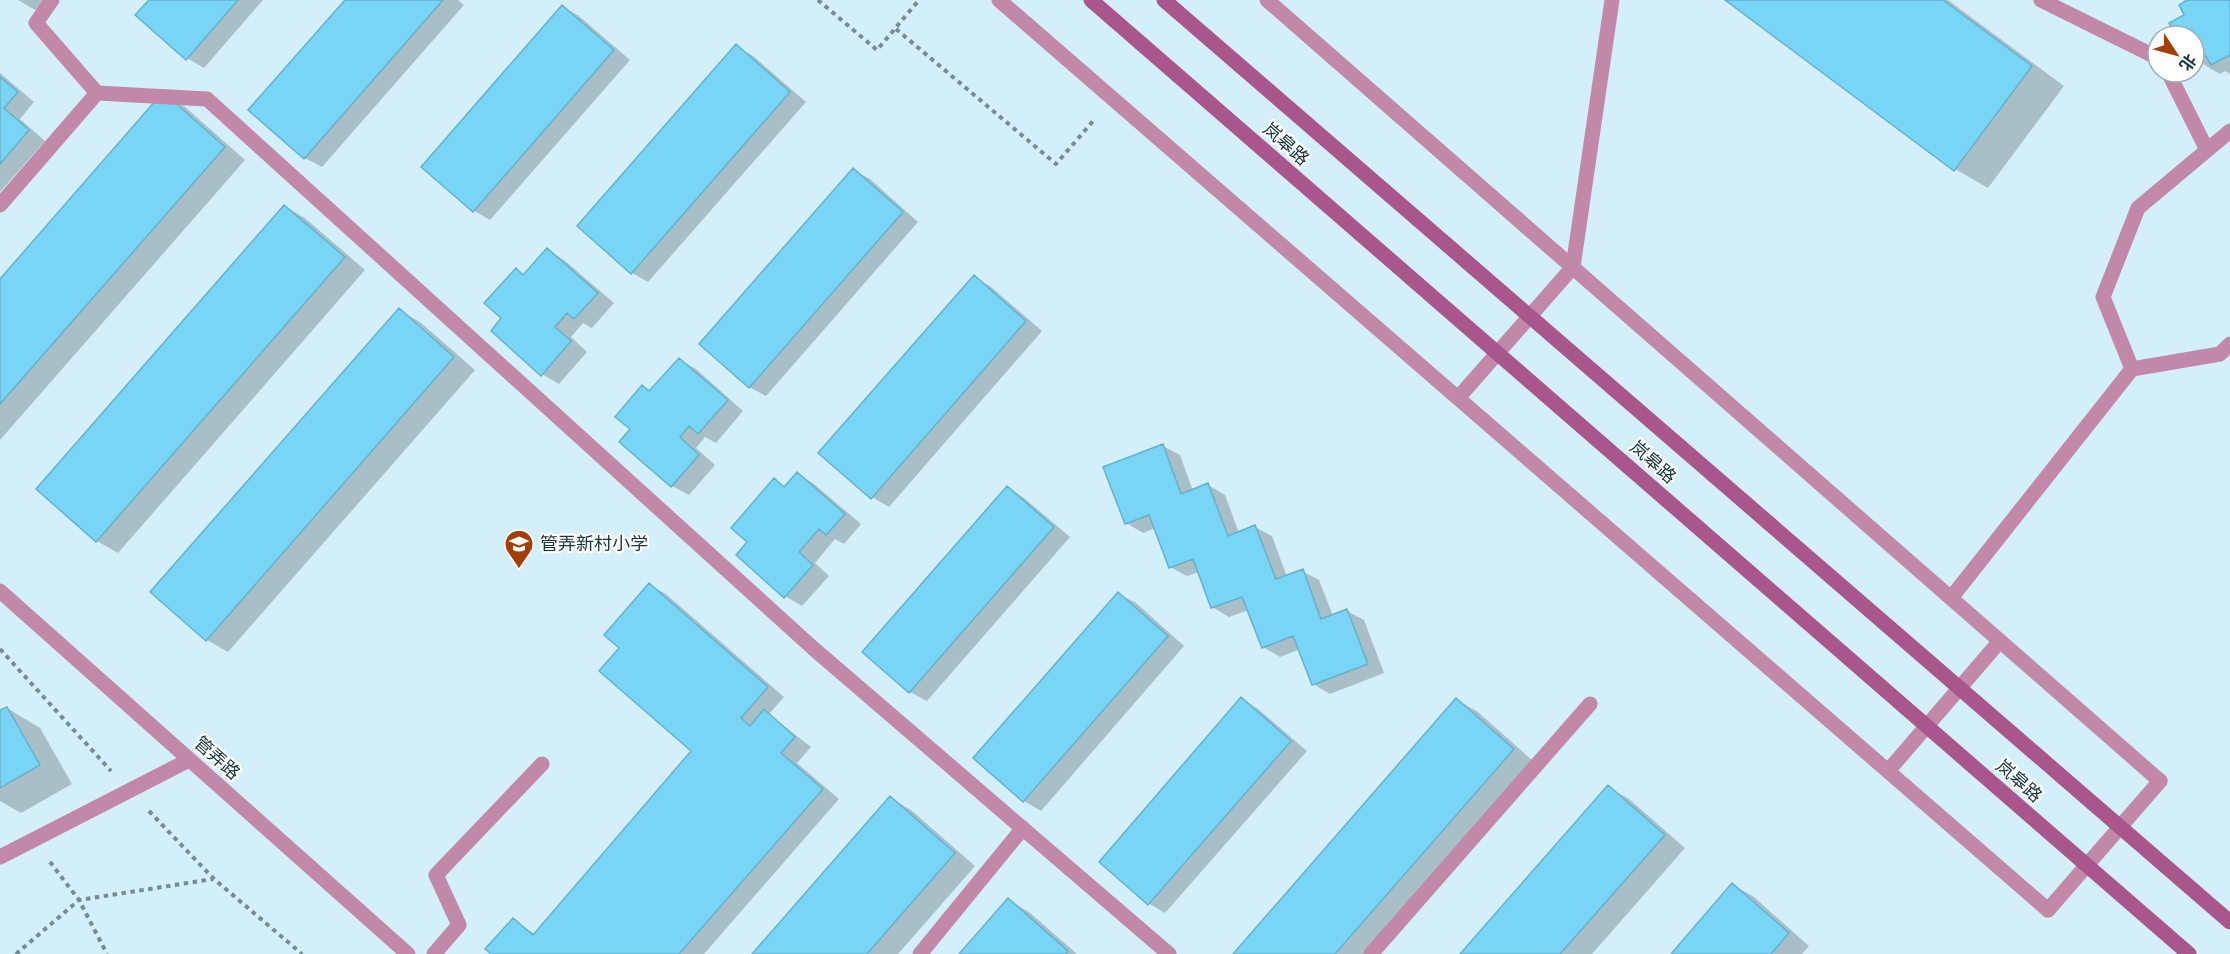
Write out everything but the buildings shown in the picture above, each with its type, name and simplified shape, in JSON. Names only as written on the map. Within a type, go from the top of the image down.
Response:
[{"type":"main road","name":"岚皋路","points":[[1091,0],[2189,954]]},
{"type":"main road","name":"岚皋路","points":[[1164,0],[2230,922]]},
{"type":"street","points":[[52,0],[36,23],[97,93],[207,99],[814,649],[1169,954]]},
{"type":"street","points":[[999,0],[2048,910],[2160,781],[1268,0]]},
{"type":"street","points":[[1458,398],[1573,267],[1612,0]]},
{"type":"street","points":[[2041,0],[2146,52]]},
{"type":"street","points":[[2174,84],[2206,150]]},
{"type":"street","points":[[0,206],[97,93]]},
{"type":"street","points":[[2132,369],[2103,297],[2138,208],[2230,131]]},
{"type":"street","points":[[1951,598],[2132,369],[2220,354],[2230,344]]},
{"type":"street","name":"管弄路","points":[[0,591],[408,954]]},
{"type":"street","points":[[1888,771],[2000,641]]},
{"type":"street","points":[[1371,954],[1590,704]]},
{"type":"street","points":[[0,857],[189,760]]},
{"type":"street","points":[[434,954],[459,925],[436,875],[542,765]]},
{"type":"street","points":[[920,954],[1023,828]]},
{"type":"path","points":[[818,0],[877,50],[919,0]]},
{"type":"path","points":[[896,29],[1056,164],[1112,98]]},
{"type":"path","points":[[0,649],[129,791],[214,879],[302,954]]},
{"type":"path","points":[[34,840],[79,900],[107,954]]},
{"type":"path","points":[[16,954],[79,900],[214,879]]},
{"type":"place","name":"管弄新村小学","points":[[519,570]]}]
